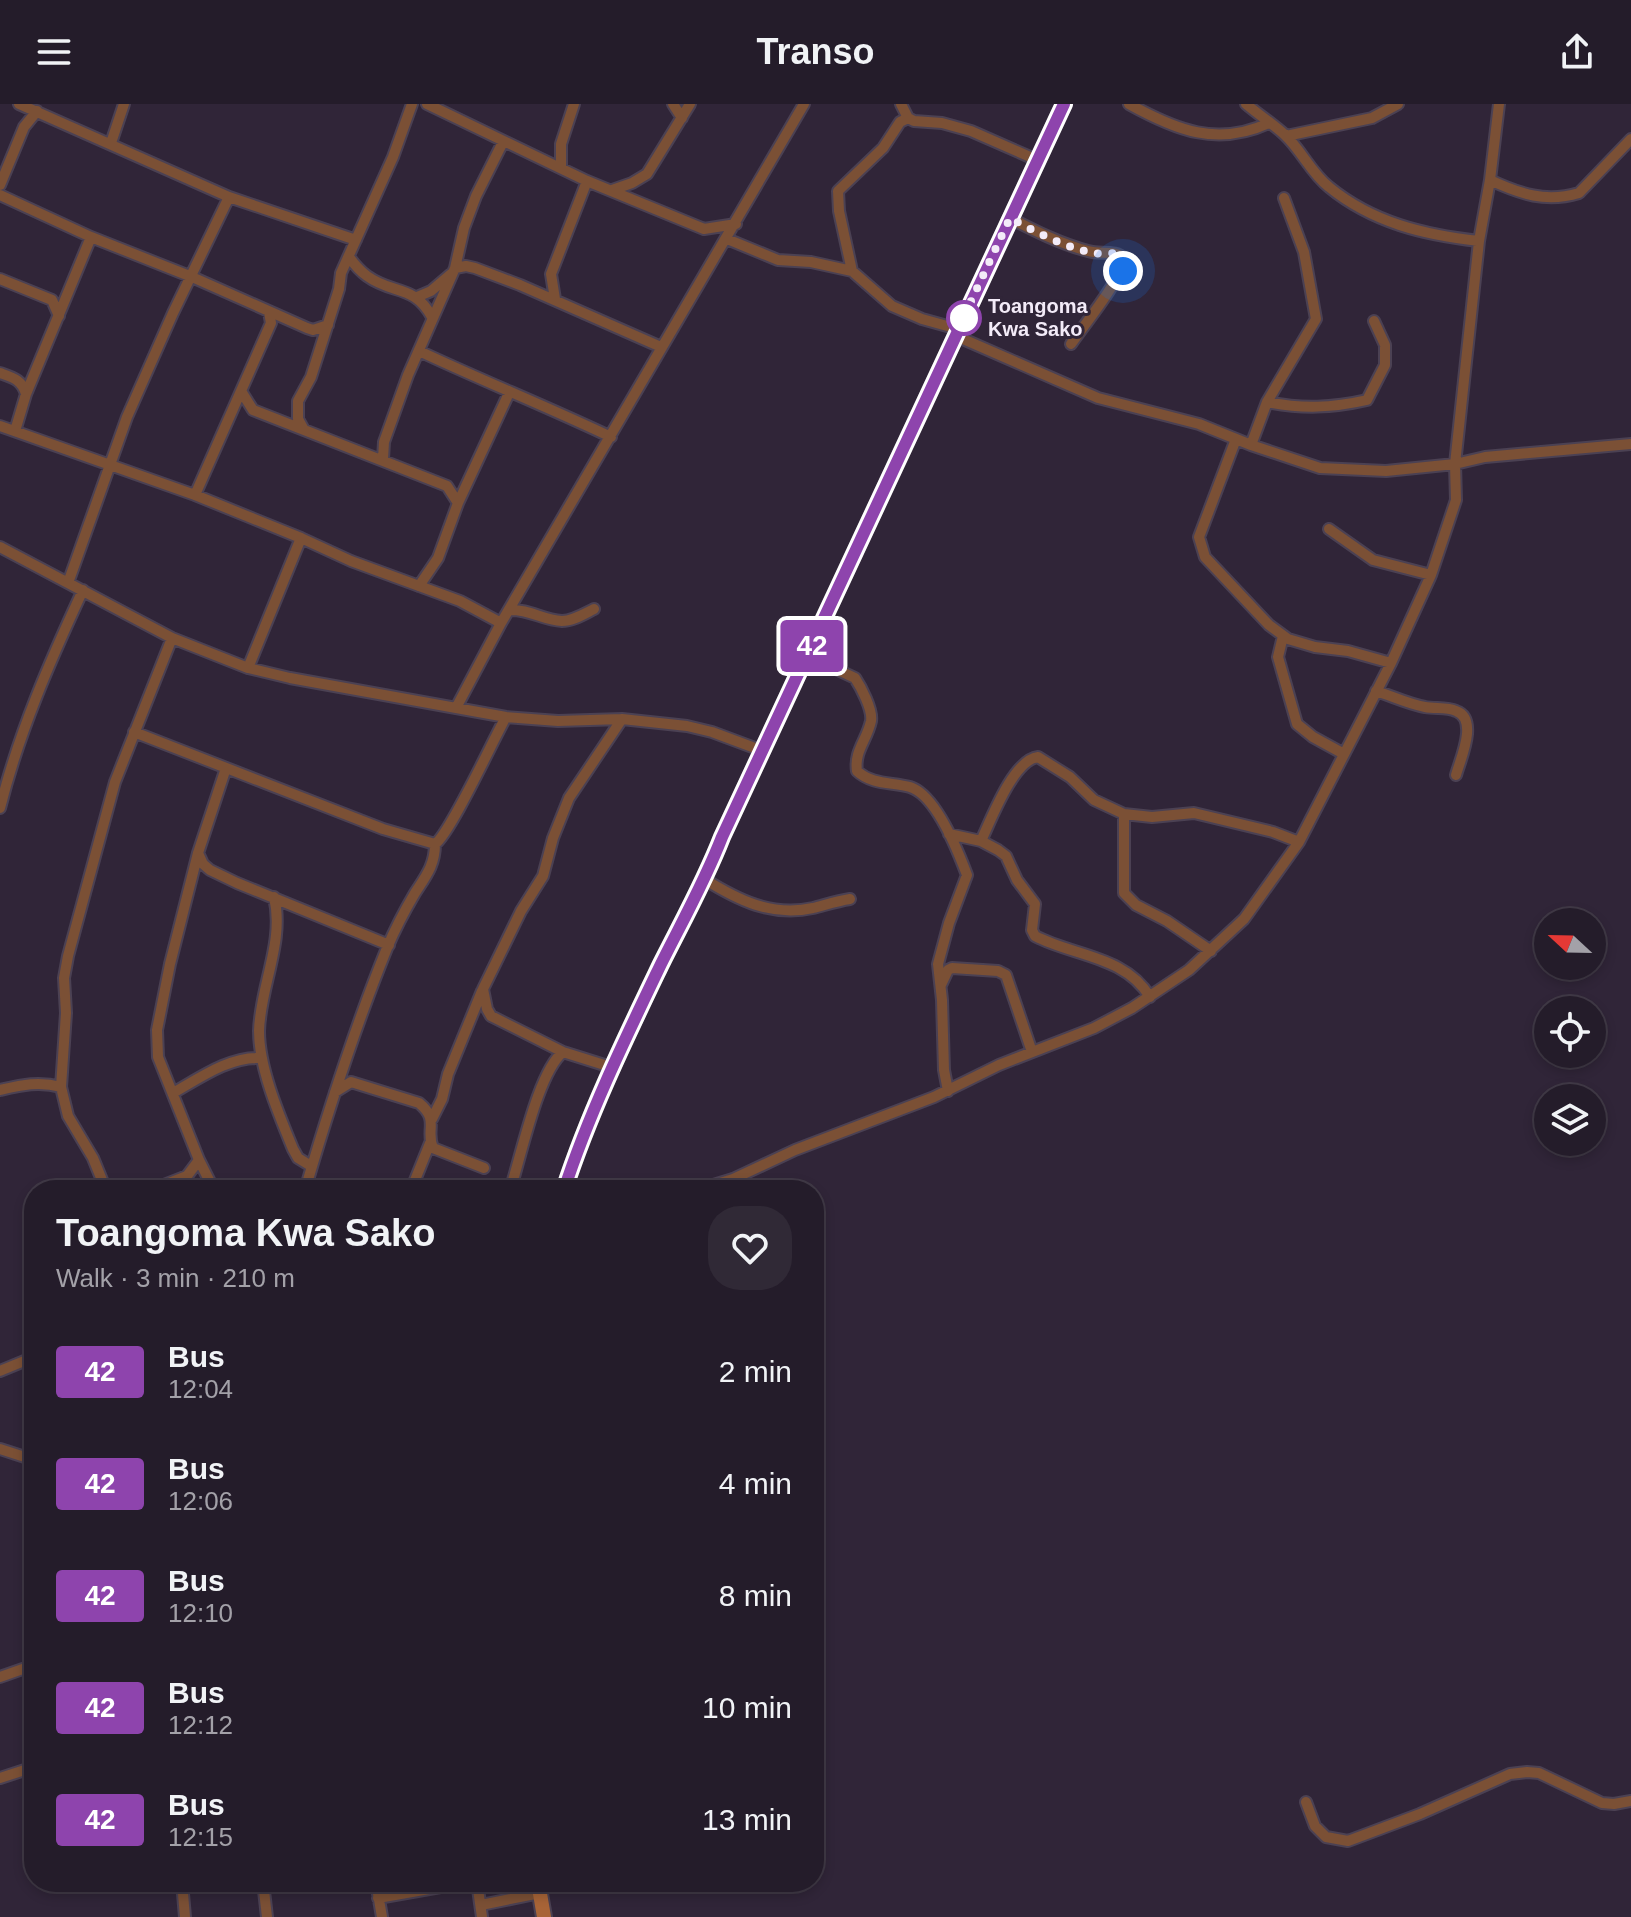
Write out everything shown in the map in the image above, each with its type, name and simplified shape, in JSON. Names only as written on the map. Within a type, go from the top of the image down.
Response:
[{"type":"main road","points":[[568,1180],[614,1068],[1064,104]]},
{"type":"main road","points":[[540,1892],[544,1917]]},
{"type":"street","points":[[19,104],[229,197],[356,240]]},
{"type":"street","points":[[111,143],[124,104]]},
{"type":"street","points":[[304,430],[297,410],[298,401],[311,377],[341,273],[393,157],[412,104]]},
{"type":"street","points":[[427,104],[587,181],[704,229],[736,224]]},
{"type":"street","points":[[561,166],[561,144],[574,104]]},
{"type":"street","points":[[673,104],[682,118]]},
{"type":"street","points":[[612,190],[647,174],[690,104]]},
{"type":"street","points":[[456,708],[501,623],[804,104]]},
{"type":"street","points":[[901,104],[908,118],[914,121],[942,123],[971,131],[1037,160]]},
{"type":"street","points":[[1129,104],[1162,121],[1204,134],[1239,135],[1269,123]]},
{"type":"street","points":[[1246,104],[1286,136],[1321,179],[1359,208],[1404,228],[1446,238],[1479,241]]},
{"type":"street","points":[[1286,136],[1372,118],[1398,104]]},
{"type":"street","points":[[730,1180],[795,1150],[948,1091],[1032,1052],[1070,1039],[1150,997],[1189,970],[1244,919],[1299,842],[1391,663],[1431,575],[1456,500],[1455,464],[1479,241],[1499,104]]},
{"type":"street","points":[[0,185],[24,127],[37,111]]},
{"type":"street","points":[[852,271],[839,211],[838,191],[883,148],[900,122],[908,118]]},
{"type":"street","points":[[1490,180],[1535,197],[1556,199],[1570,196],[1579,193],[1631,139]]},
{"type":"street","points":[[383,459],[384,442],[432,317],[454,270],[476,196],[503,142]]},
{"type":"street","points":[[540,158],[561,144]]},
{"type":"street","points":[[555,299],[551,280],[554,264],[587,181]]},
{"type":"street","points":[[0,195],[91,237],[313,330],[328,325]]},
{"type":"street","points":[[68,583],[127,417],[229,197]]},
{"type":"street","points":[[1251,445],[1267,402],[1289,361],[1309,334],[1317,313],[1304,252],[1284,198]]},
{"type":"street","points":[[1010,218],[1075,247],[1098,253],[1119,253],[1125,259],[1120,276],[1071,344]]},
{"type":"street","points":[[15,431],[26,394],[91,237]]},
{"type":"street","points":[[727,239],[778,260],[811,262],[852,271],[892,306],[1086,394],[1199,424],[1320,468],[1386,471],[1455,464],[1485,457],[1631,444]]},
{"type":"street","points":[[349,257],[368,278],[417,297],[432,317]]},
{"type":"street","points":[[417,297],[431,291],[454,270],[475,268],[555,299],[661,347]]},
{"type":"street","points":[[0,279],[52,300],[59,316]]},
{"type":"street","points":[[530,289],[551,280]]},
{"type":"street","points":[[195,495],[271,323],[269,312]]},
{"type":"street","points":[[1267,402],[1323,408],[1367,400],[1385,365],[1385,345],[1374,321]]},
{"type":"street","points":[[419,351],[611,437]]},
{"type":"street","points":[[0,373],[18,380],[26,394]]},
{"type":"street","points":[[241,391],[253,410]]},
{"type":"street","points":[[419,586],[438,558],[458,503],[509,393]]},
{"type":"street","points":[[230,417],[253,410],[447,486],[467,486]]},
{"type":"street","points":[[285,423],[297,410]]},
{"type":"street","points":[[0,426],[195,495],[351,561],[460,601],[501,623]]},
{"type":"street","points":[[1236,439],[1203,523],[1199,542],[1205,557],[1283,636],[1305,645],[1348,651],[1391,663]]},
{"type":"street","points":[[447,486],[458,503]]},
{"type":"street","points":[[1329,529],[1373,560],[1431,575]]},
{"type":"street","points":[[248,668],[301,538]]},
{"type":"street","points":[[1,549],[172,638],[248,668],[506,717],[558,721],[622,719],[687,726],[763,751]]},
{"type":"street","points":[[0,808],[12,760],[28,717],[83,590]]},
{"type":"street","points":[[509,610],[527,610],[562,621],[594,609]]},
{"type":"street","points":[[1283,636],[1278,657],[1297,724],[1344,754]]},
{"type":"street","points":[[102,1180],[93,1158],[68,1116],[61,1087],[66,1013],[64,978],[115,782],[172,638]]},
{"type":"street","points":[[808,656],[855,678],[860,685],[871,721],[857,752],[857,771],[870,780],[913,788],[921,793],[949,834],[967,875],[939,954],[944,1070],[948,1091]]},
{"type":"street","points":[[1376,691],[1420,706],[1461,712],[1467,735],[1456,775]]},
{"type":"street","points":[[435,844],[451,823],[506,717]]},
{"type":"street","points":[[415,1180],[430,1143],[432,1119],[442,1099],[448,1074],[483,989],[521,911],[543,876],[553,838],[569,798],[622,719]]},
{"type":"street","points":[[134,732],[383,829],[435,844]]},
{"type":"street","points":[[981,841],[1009,784],[1025,762],[1038,757],[1050,762],[1094,800],[1124,814],[1152,817],[1194,813],[1273,832],[1299,842]]},
{"type":"street","points":[[209,1180],[158,1057],[157,1030],[198,853],[226,768]]},
{"type":"street","points":[[1124,814],[1124,893],[1136,905],[1167,921],[1211,951]]},
{"type":"street","points":[[949,834],[981,841],[1006,856],[1017,880],[1035,904],[1032,930],[1035,936],[1119,968],[1144,987],[1150,997]]},
{"type":"street","points":[[308,1180],[334,1093],[389,945],[415,893],[429,874],[435,859],[435,844]]},
{"type":"street","points":[[198,853],[210,870],[389,945]]},
{"type":"street","points":[[704,879],[746,903],[780,910],[810,908],[850,899]]},
{"type":"street","points":[[274,897],[278,921],[259,1029],[260,1058],[293,1149],[298,1158],[311,1166]]},
{"type":"street","points":[[371,937],[394,934]]},
{"type":"street","points":[[940,988],[948,970],[952,968],[998,971],[1006,975],[1032,1052]]},
{"type":"street","points":[[483,989],[491,1016],[563,1052],[614,1068]]},
{"type":"street","points":[[513,1180],[549,1068],[563,1052]]},
{"type":"street","points":[[173,1093],[243,1059],[260,1058]]},
{"type":"street","points":[[334,1093],[351,1082],[419,1103],[427,1109],[432,1119]]},
{"type":"street","points":[[0,1090],[28,1083],[61,1087]]},
{"type":"street","points":[[430,1143],[438,1151],[484,1168]]},
{"type":"street","points":[[177,1180],[187,1176],[199,1160]]},
{"type":"street","points":[[187,1176],[198,1180]]},
{"type":"street","points":[[0,1371],[24,1361]]},
{"type":"street","points":[[0,1449],[24,1457]]},
{"type":"street","points":[[0,1677],[24,1669]]},
{"type":"street","points":[[0,1778],[24,1770]]},
{"type":"street","points":[[1306,1802],[1315,1826],[1326,1837],[1348,1841],[1420,1814],[1510,1774],[1539,1773],[1602,1803],[1631,1801]]},
{"type":"street","points":[[183,1892],[185,1917]]},
{"type":"street","points":[[264,1892],[267,1917]]},
{"type":"street","points":[[377,1892],[382,1917]]},
{"type":"street","points":[[378,1898],[412,1892]]},
{"type":"street","points":[[479,1892],[482,1917]]},
{"type":"street","points":[[481,1905],[525,1892]]},
{"type":"bus line","name":"42","points":[[567,1180],[659,968],[708,872],[1064,104]]},
{"type":"place","name":"Toangoma Kwa Sako","points":[[964,318]]},
{"type":"route","points":[[964,318],[958,329],[1010,218],[1040,234],[1090,252],[1119,253],[1125,259],[1123,271]]}]
